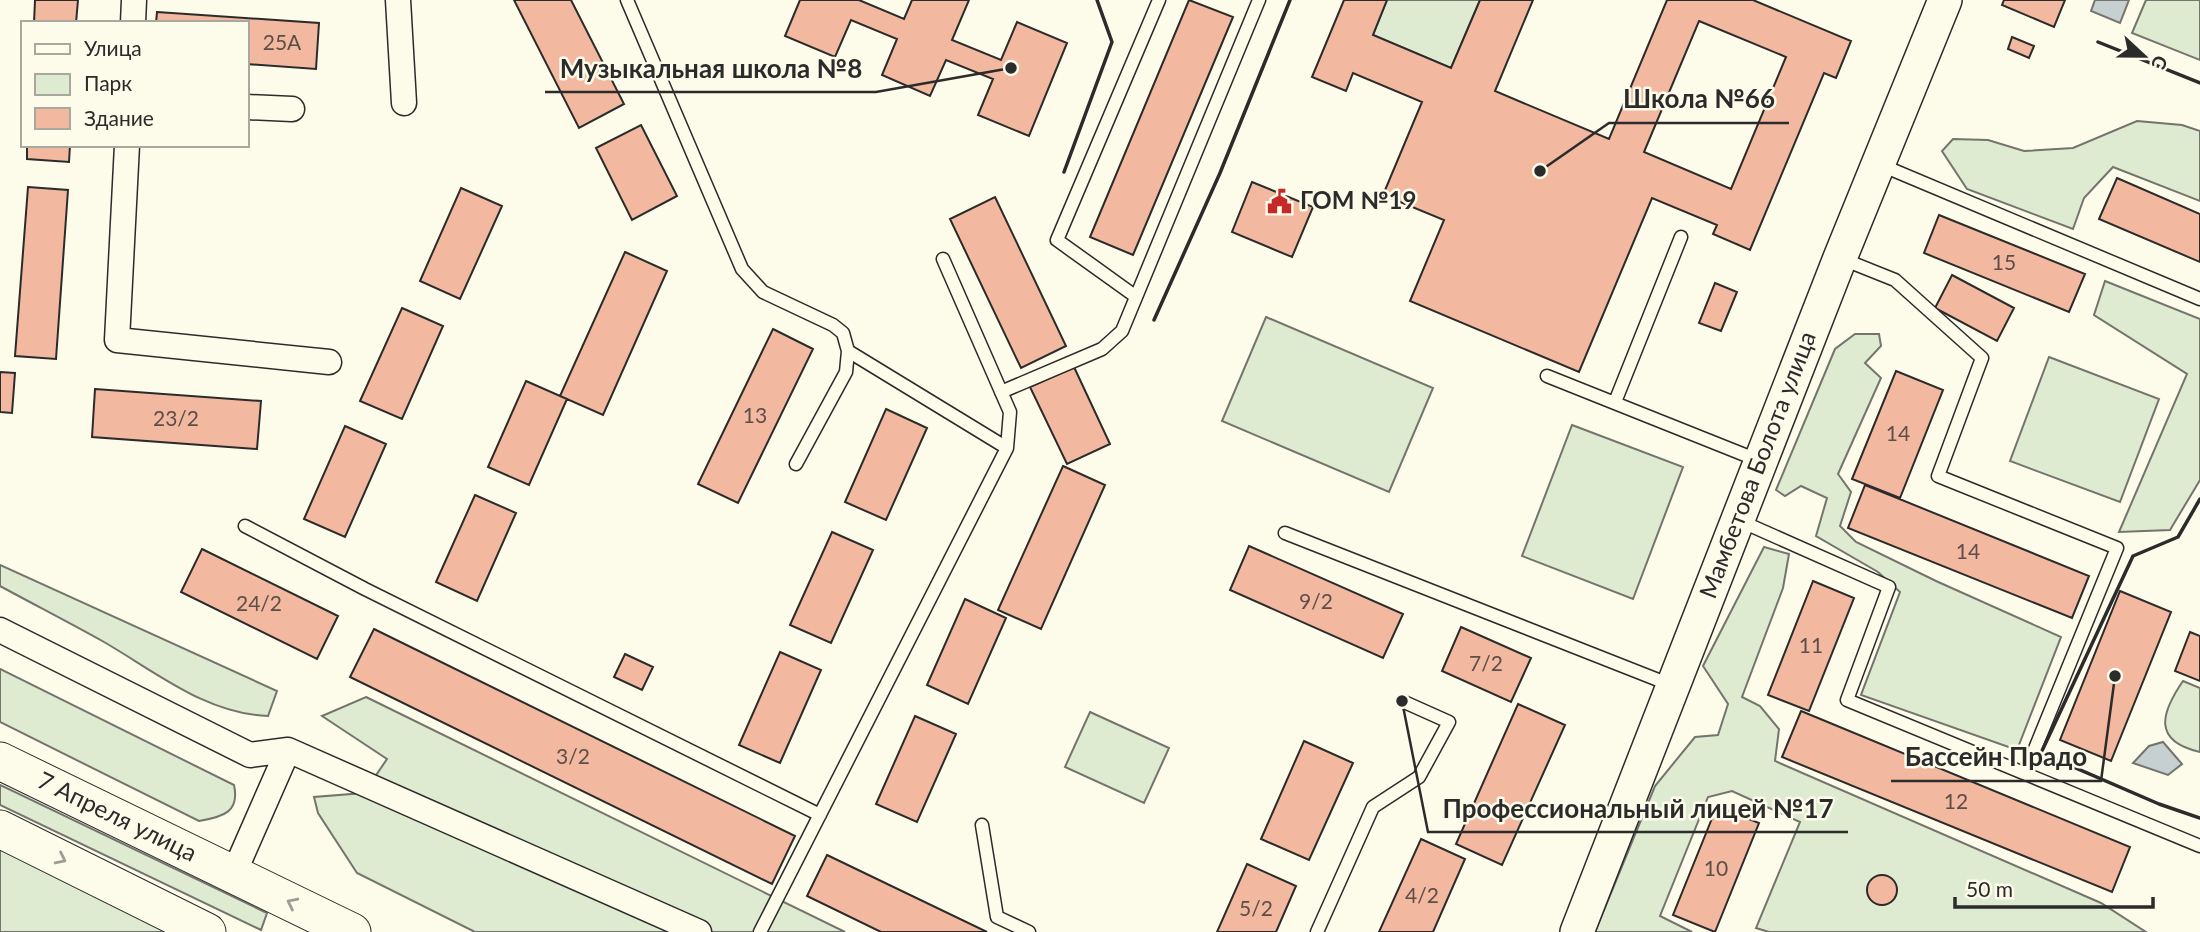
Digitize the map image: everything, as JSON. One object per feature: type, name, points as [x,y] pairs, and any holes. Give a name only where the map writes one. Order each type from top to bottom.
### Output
[{"type":"main road","name":"7 Апреля улица","points":[[0,761],[352,932]]},
{"type":"main road","points":[[0,829],[173,923],[207,932]]},
{"type":"street","points":[[133,21],[134,0]]},
{"type":"street","points":[[398,0],[404,103]]},
{"type":"street","name":"Мамбетова Болота улица","points":[[1577,932],[1839,258],[1945,0]]},
{"type":"street","points":[[248,107],[292,109]]},
{"type":"street","points":[[127,147],[117,340],[329,362]]},
{"type":"street","points":[[0,630],[250,755],[288,750],[699,932]]},
{"type":"street","points":[[234,873],[288,750]]},
{"type":"lane","points":[[627,0],[742,269],[763,292],[832,325],[843,333],[848,351],[846,372],[796,464]]},
{"type":"lane","points":[[1135,296],[1057,240],[1156,2],[1160,0]]},
{"type":"lane","points":[[1001,392],[1102,349],[1122,331],[1259,0]]},
{"type":"lane","points":[[1877,164],[2200,299]]},
{"type":"lane","points":[[1615,402],[1681,237]]},
{"type":"lane","points":[[1839,258],[1895,280],[1982,358],[1938,476],[2117,548],[2025,773]]},
{"type":"lane","points":[[760,932],[1007,448],[1010,412],[943,259]]},
{"type":"lane","points":[[848,351],[1007,448]]},
{"type":"lane","points":[[1547,376],[1760,461]]},
{"type":"lane","points":[[1737,520],[1889,587],[1847,700],[2200,846]]},
{"type":"lane","points":[[245,526],[365,589],[820,815]]},
{"type":"lane","points":[[1285,533],[1671,685]]},
{"type":"lane","points":[[1317,932],[1373,807],[1419,777],[1449,722],[1402,701]]},
{"type":"lane","points":[[982,825],[997,917],[1029,932]]},
{"type":"green space","points":[[1387,0],[1480,0],[1451,68],[1373,35]]},
{"type":"green space","points":[[2146,0],[2200,0],[2200,60],[2132,33]]},
{"type":"green space","points":[[2137,121],[2182,125],[2200,131],[2200,201],[2113,167],[2084,198],[2073,229],[1967,189],[1942,151],[1953,139],[1988,140],[2024,151],[2073,148]]},
{"type":"green space","points":[[2105,281],[2200,319],[2200,480],[2170,530],[2119,532],[2187,374],[2094,315]]},
{"type":"green space","points":[[1266,317],[1433,388],[1389,492],[1222,421]]},
{"type":"green space","points":[[1855,334],[1879,334],[1881,346],[1865,363],[1881,378],[1838,474],[1851,492],[1840,526],[1856,542],[2061,637],[2017,750],[1861,695],[1900,592],[1878,572],[1816,536],[1827,498],[1801,486],[1785,496],[1776,490],[1835,349]]},
{"type":"green space","points":[[2049,357],[2159,399],[2120,502],[2010,461]]},
{"type":"green space","points":[[1572,425],[1683,467],[1633,599],[1522,556]]},
{"type":"green space","points":[[1764,547],[1789,554],[1783,588],[1742,697],[1760,706],[1779,729],[1775,761],[2101,903],[2146,932],[1769,932],[1756,928],[1800,822],[1732,791],[1708,797],[1660,916],[1692,932],[1595,932],[1655,786],[1695,737],[1718,735],[1728,704],[1703,666]]},
{"type":"green space","points":[[0,565],[277,691],[268,716],[224,708],[162,678],[104,642],[0,586]]},
{"type":"green space","points":[[0,669],[234,785],[232,807],[222,815],[199,821],[0,722]]},
{"type":"green space","points":[[2183,681],[2200,688],[2200,752],[2174,741],[2165,724],[2170,704]]},
{"type":"green space","points":[[366,697],[845,932],[475,932],[357,873],[318,813],[314,797],[364,793],[387,759],[322,716]]},
{"type":"green space","points":[[1090,712],[1169,748],[1144,803],[1065,767]]},
{"type":"green space","points":[[0,785],[267,913],[261,930],[0,805]]},
{"type":"green space","points":[[0,848],[162,928],[163,932],[0,932]]},
{"type":"shaded area","points":[[2095,0],[2129,0],[2120,23],[2091,11]]},
{"type":"shaded area","points":[[2163,742],[2182,764],[2168,775],[2133,763],[2149,746]]},
{"type":"building","points":[[35,0],[78,0],[76,21],[34,21]]},
{"type":"building","points":[[514,0],[571,0],[624,104],[579,128]]},
{"type":"building","points":[[800,0],[859,0],[904,19],[912,0],[969,0],[952,40],[1001,60],[1017,22],[1067,43],[1029,136],[978,115],[993,79],[946,60],[930,96],[882,75],[897,39],[851,20],[835,57],[785,36]]},
{"type":"building","points":[[1189,0],[1233,17],[1133,255],[1090,237]]},
{"type":"building","points":[[1344,0],[1387,0],[1373,35],[1451,68],[1480,0],[1533,0],[1495,91],[1609,139],[1667,0],[1753,0],[1851,41],[1836,78],[1824,73],[1750,250],[1713,234],[1717,225],[1652,198],[1579,372],[1410,301],[1444,220],[1383,195],[1422,102],[1353,73],[1346,91],[1312,77]],"holes":[[[1699,21],[1786,57],[1731,189],[1644,152]]]},
{"type":"building","points":[[2004,0],[2065,0],[2054,27],[2002,5]]},
{"type":"building","points":[[157,12],[319,23],[316,69],[248,64],[248,21],[156,21]]},
{"type":"building","points":[[2012,37],[2034,46],[2029,58],[2008,49]]},
{"type":"building","points":[[641,125],[677,196],[632,220],[596,148]]},
{"type":"building","points":[[27,147],[70,147],[69,162],[27,159]]},
{"type":"building","points":[[2117,178],[2200,214],[2200,262],[2099,219]]},
{"type":"building","points":[[1252,182],[1313,207],[1292,257],[1232,232]]},
{"type":"building","points":[[28,187],[68,190],[56,359],[15,356]]},
{"type":"building","points":[[461,188],[502,206],[460,299],[420,281]]},
{"type":"building","points":[[995,197],[1066,346],[1021,368],[950,219]]},
{"type":"building","points":[[1939,215],[2085,274],[2069,312],[1924,253]]},
{"type":"building","points":[[625,252],[667,271],[603,415],[560,396]]},
{"type":"building","points":[[1952,275],[2014,308],[1997,341],[1935,308]]},
{"type":"building","points":[[1715,283],[1737,292],[1721,331],[1699,323]]},
{"type":"building","points":[[402,308],[443,326],[402,419],[360,401]]},
{"type":"building","points":[[773,329],[813,349],[738,503],[698,484]]},
{"type":"building","points":[[1074,367],[1110,444],[1067,464],[1030,387]]},
{"type":"building","points":[[1896,371],[1943,390],[1900,498],[1852,479]]},
{"type":"building","points":[[0,372],[15,373],[12,413],[0,412]]},
{"type":"building","points":[[526,381],[567,399],[529,485],[488,467]]},
{"type":"building","points":[[95,389],[261,401],[257,449],[92,437]]},
{"type":"building","points":[[886,409],[927,428],[886,520],[845,502]]},
{"type":"building","points":[[345,426],[386,444],[345,537],[304,519]]},
{"type":"building","points":[[1063,466],[1105,485],[1041,629],[998,610]]},
{"type":"building","points":[[1865,485],[2089,576],[2072,618],[1848,528]]},
{"type":"building","points":[[475,495],[516,513],[477,601],[436,582]]},
{"type":"building","points":[[832,532],[873,550],[831,643],[790,625]]},
{"type":"building","points":[[1249,546],[1403,614],[1383,658],[1230,590]]},
{"type":"building","points":[[202,549],[338,616],[317,659],[181,592]]},
{"type":"building","points":[[1813,581],[1854,598],[1809,711],[1768,695]]},
{"type":"building","points":[[2120,591],[2171,612],[2111,761],[2060,740]]},
{"type":"building","points":[[965,599],[1006,618],[968,704],[927,685]]},
{"type":"building","points":[[1461,627],[1531,658],[1511,702],[1442,671]]},
{"type":"building","points":[[374,629],[795,836],[772,884],[350,677]]},
{"type":"building","points":[[2190,632],[2200,636],[2200,681],[2175,671]]},
{"type":"building","points":[[780,652],[821,670],[780,763],[739,745]]},
{"type":"building","points":[[625,654],[653,667],[642,690],[614,677]]},
{"type":"building","points":[[1518,704],[1565,725],[1502,865],[1456,844]]},
{"type":"building","points":[[1801,711],[2130,847],[2112,892],[1782,757]]},
{"type":"building","points":[[915,716],[956,734],[917,822],[876,804]]},
{"type":"building","points":[[1304,741],[1353,763],[1309,860],[1261,839]]},
{"type":"building","points":[[1717,806],[1759,823],[1715,932],[1673,915]]},
{"type":"building","points":[[1421,839],[1465,859],[1433,932],[1379,932]]},
{"type":"building","points":[[827,855],[987,932],[881,932],[807,896]]},
{"type":"building","points":[[1247,864],[1296,886],[1276,932],[1217,932]]},
{"type":"building","points":[[1882,875],[1888,876],[1896,884],[1896,896],[1888,904],[1882,905],[1876,904],[1868,896],[1867,890],[1868,884],[1876,876]]},
{"type":"wall","points":[[1064,172],[1112,42],[1097,0]]},
{"type":"wall","points":[[1154,320],[1220,173],[1290,0]]},
{"type":"wall","points":[[2098,42],[2200,83]]},
{"type":"wall","points":[[2200,499],[2178,537],[2133,556],[2041,753],[2159,804],[2200,818]]},
{"type":"place","name":"Музыкальная школа №8","points":[[1011,68]]},
{"type":"place","name":"Школа №66","points":[[1540,171]]},
{"type":"place","name":"ГОМ №19","points":[[1280,201]]},
{"type":"place","name":"Бассейн Прадо","points":[[2115,676]]},
{"type":"place","name":"Профессиональный лицей №17","points":[[1402,701]]}]
